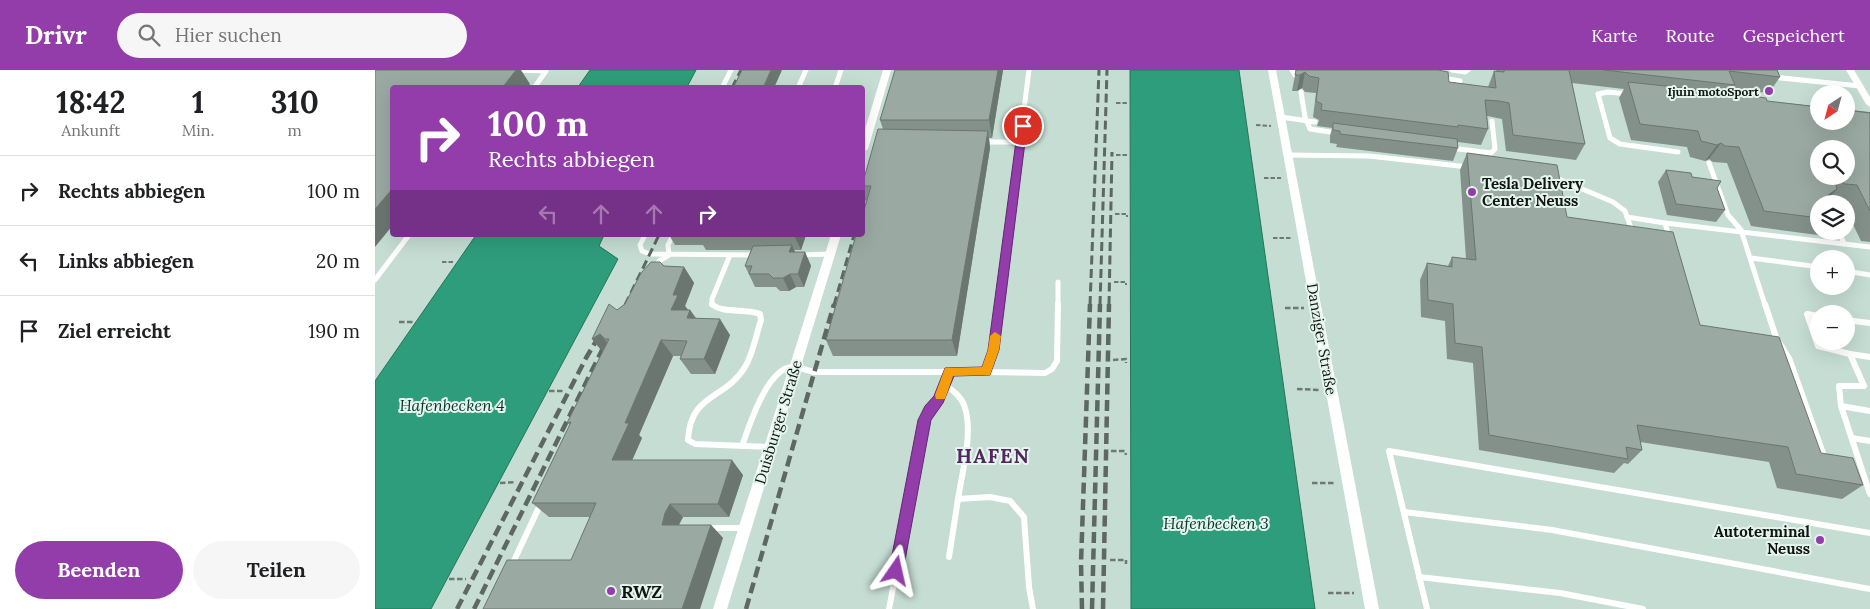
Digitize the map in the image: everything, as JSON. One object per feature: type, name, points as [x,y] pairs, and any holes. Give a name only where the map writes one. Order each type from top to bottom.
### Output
[{"type":"street","points":[[866,145],[887,70]]},
{"type":"street","name":"Danziger Straße","points":[[1272,70],[1277,121],[1288,155],[1372,609]]},
{"type":"street","points":[[1850,70],[1870,104]]},
{"type":"street","name":"Duisburger Straße","points":[[720,609],[835,237]]},
{"type":"lane","points":[[507,70],[546,71],[535,85]]},
{"type":"lane","points":[[724,85],[731,70]]},
{"type":"lane","points":[[800,85],[806,70]]},
{"type":"lane","points":[[836,85],[841,70]]},
{"type":"lane","points":[[986,372],[993,350],[1029,70]]},
{"type":"lane","points":[[1452,70],[1468,70]]},
{"type":"lane","points":[[1434,77],[1461,81]]},
{"type":"lane","points":[[1769,77],[1860,86]]},
{"type":"lane","points":[[1301,92],[1307,121],[1311,129],[1347,134]]},
{"type":"lane","points":[[1637,95],[1608,92],[1598,94],[1610,138],[1620,144],[1678,152]]},
{"type":"lane","points":[[1277,121],[1315,122]]},
{"type":"lane","points":[[1443,147],[1491,153],[1495,149],[1492,121]]},
{"type":"lane","points":[[972,142],[1020,142]]},
{"type":"lane","points":[[1288,155],[1369,156],[1475,168]]},
{"type":"lane","points":[[1709,163],[1728,215],[1741,230],[1777,340],[1789,358],[1827,463]]},
{"type":"lane","points":[[1552,176],[1613,202],[1625,211],[1634,236]]},
{"type":"lane","points":[[1627,217],[1870,247]]},
{"type":"lane","points":[[1665,223],[1670,242]]},
{"type":"lane","points":[[375,280],[407,237]]},
{"type":"lane","points":[[644,237],[640,245],[642,251],[650,254],[766,255]]},
{"type":"lane","points":[[669,255],[668,245],[672,237]]},
{"type":"lane","points":[[1842,240],[1844,244]]},
{"type":"lane","points":[[793,255],[830,254]]},
{"type":"lane","points":[[655,270],[659,261],[669,255]]},
{"type":"lane","points":[[730,255],[712,299],[712,305],[718,309],[753,310],[760,314],[761,320],[745,368],[735,378],[705,400],[696,411],[687,430],[689,440],[695,444],[770,447]]},
{"type":"lane","points":[[1751,258],[1810,266]]},
{"type":"lane","points":[[1855,272],[1870,274]]},
{"type":"lane","points":[[742,446],[750,424],[771,382],[777,373],[786,368],[795,367],[814,372],[949,371],[1045,373],[1052,369],[1057,361],[1058,282]]},
{"type":"lane","points":[[1855,322],[1870,324]]},
{"type":"lane","points":[[1768,338],[1777,340]]},
{"type":"lane","points":[[1834,350],[1870,356]]},
{"type":"lane","points":[[1850,354],[1867,387],[1839,386],[1841,406],[1870,494]]},
{"type":"lane","points":[[889,609],[925,420],[945,385],[949,371]]},
{"type":"lane","points":[[945,385],[959,396],[964,405],[967,422],[949,557]]},
{"type":"lane","points":[[1841,406],[1870,411]]},
{"type":"lane","points":[[1852,438],[1870,441]]},
{"type":"lane","points":[[1427,609],[1389,451],[1870,533]]},
{"type":"lane","points":[[507,574],[545,495]]},
{"type":"lane","points":[[958,499],[990,497],[1010,501],[1024,517],[1029,587],[1033,609]]},
{"type":"lane","points":[[1404,512],[1552,530],[1870,589]]},
{"type":"lane","points":[[701,528],[745,528]]},
{"type":"lane","points":[[1419,577],[1560,593],[1643,609]]},
{"type":"path","points":[[1116,103],[1126,103],[1126,105]]},
{"type":"path","points":[[1256,125],[1277,121]]},
{"type":"path","points":[[1116,155],[1127,155],[1127,157]]},
{"type":"path","points":[[1264,178],[1282,178]]},
{"type":"path","points":[[1115,214],[1127,214],[1127,217]]},
{"type":"path","points":[[1273,238],[1292,238]]},
{"type":"path","points":[[442,262],[455,262]]},
{"type":"path","points":[[1114,282],[1126,282],[1126,285]]},
{"type":"path","points":[[1285,308],[1306,308]]},
{"type":"path","points":[[399,322],[413,322]]},
{"type":"path","points":[[1113,360],[1126,360],[1126,363]]},
{"type":"path","points":[[1297,389],[1319,390]]},
{"type":"path","points":[[549,391],[563,391]]},
{"type":"path","points":[[1111,451],[1125,451],[1126,455]]},
{"type":"path","points":[[500,483],[516,482]]},
{"type":"path","points":[[1311,483],[1335,483]]},
{"type":"path","points":[[1110,560],[1126,560],[1126,564]]},
{"type":"path","points":[[449,579],[465,579]]},
{"type":"path","points":[[1328,592],[1355,593]]},
{"type":"shaded area","points":[[375,70],[590,70],[579,85],[390,85],[390,237],[475,237],[375,381]]},
{"type":"shaded area","points":[[696,70],[1130,70],[1131,609],[431,609],[618,259],[598,246],[603,237],[865,237],[865,85],[688,85]]},
{"type":"shaded area","points":[[1239,70],[1870,70],[1870,609],[1315,609]]},
{"type":"water","points":[[590,70],[696,70],[688,85],[579,85]]},
{"type":"water","name":"Hafenbecken 3","points":[[1130,70],[1239,70],[1315,609],[1131,609]]},
{"type":"water","name":"Hafenbecken 4","points":[[475,237],[603,237],[599,246],[618,259],[431,609],[375,609],[375,381]]},
{"type":"building","points":[[375,70],[516,70],[504,85],[390,85],[390,192],[375,209]]},
{"type":"building","points":[[742,70],[771,70],[764,85],[734,85]]},
{"type":"building","points":[[895,70],[998,70],[989,120],[880,120]]},
{"type":"building","points":[[1296,70],[1438,70],[1448,72],[1449,82],[1496,88],[1494,71],[1569,70],[1585,144],[1513,135],[1509,103],[1499,101],[1485,100],[1488,129],[1321,110],[1322,104],[1316,101],[1319,78],[1309,76],[1305,72],[1295,75]]},
{"type":"building","points":[[1604,70],[1777,70],[1780,77],[1729,71],[1735,85]]},
{"type":"building","points":[[1628,82],[1739,94],[1766,98],[1767,101],[1810,106],[1810,130],[1855,130],[1855,111],[1870,113],[1870,211],[1857,185],[1855,185],[1855,140],[1810,140],[1810,185],[1836,185],[1837,189],[1828,195],[1810,195],[1810,217],[1764,211],[1739,147],[1701,141],[1698,131],[1640,124]]},
{"type":"building","points":[[1333,123],[1457,139],[1458,148],[1340,134],[1340,131],[1333,130]]},
{"type":"building","points":[[878,129],[988,131],[952,340],[826,340],[855,237],[865,237],[865,207],[871,186],[865,186],[865,175]]},
{"type":"building","points":[[1467,153],[1557,165],[1567,217],[1673,232],[1700,325],[1779,337],[1821,453],[1853,458],[1863,485],[1796,474],[1788,447],[1637,425],[1642,450],[1626,447],[1628,459],[1489,435],[1482,347],[1455,343],[1453,304],[1428,300],[1427,263],[1452,267],[1452,257],[1476,260]]},
{"type":"building","points":[[1666,170],[1691,173],[1692,177],[1721,181],[1717,188],[1725,210],[1676,204]]},
{"type":"building","points":[[792,245],[789,252],[805,252],[798,274],[790,274],[783,278],[773,278],[769,274],[749,274],[752,266],[745,266],[753,246]]},
{"type":"building","points":[[651,262],[660,262],[664,266],[684,267],[673,295],[678,295],[671,310],[690,310],[687,318],[720,319],[704,359],[680,359],[687,341],[661,340],[625,423],[629,423],[612,460],[732,460],[718,504],[670,504],[665,513],[662,525],[711,525],[682,609],[483,609],[507,560],[571,560],[596,503],[532,503],[571,422],[567,423],[609,339],[605,339],[600,334],[592,339],[609,304],[617,310],[625,304],[641,273]]},
{"type":"railway","points":[[734,85],[741,70]]},
{"type":"railway","points":[[1090,305],[1099,70]]},
{"type":"railway","points":[[1100,305],[1107,70]]},
{"type":"railway","points":[[1109,305],[1112,152]]},
{"type":"railway","points":[[865,197],[869,182]]},
{"type":"railway","points":[[625,305],[658,237]]},
{"type":"railway","points":[[834,305],[853,237]]},
{"type":"railway","points":[[618,318],[625,304]]},
{"type":"railway","points":[[746,609],[834,304]]},
{"type":"railway","points":[[1082,609],[1081,563],[1090,304]]},
{"type":"railway","points":[[1092,609],[1100,304]]},
{"type":"railway","points":[[1103,609],[1109,304]]},
{"type":"railway","points":[[457,609],[586,358],[602,331]]},
{"type":"railway","points":[[474,609],[608,338]]},
{"type":"slow traffic","points":[[941,395],[949,371],[986,372],[995,336]]},
{"type":"place","name":"Ijuin motoSport","points":[[1769,91]]},
{"type":"place","name":"Tesla Delivery Center Neuss","points":[[1472,192]]},
{"type":"place","name":"Autoterminal Neuss","points":[[1820,540]]},
{"type":"place","name":"RWZ","points":[[611,591]]},
{"type":"district","name":"HAFEN","points":[[993,455]]},
{"type":"route","points":[[896,571],[925,420],[929,410],[938,399],[949,371],[986,372],[993,350],[1023,126]]}]
